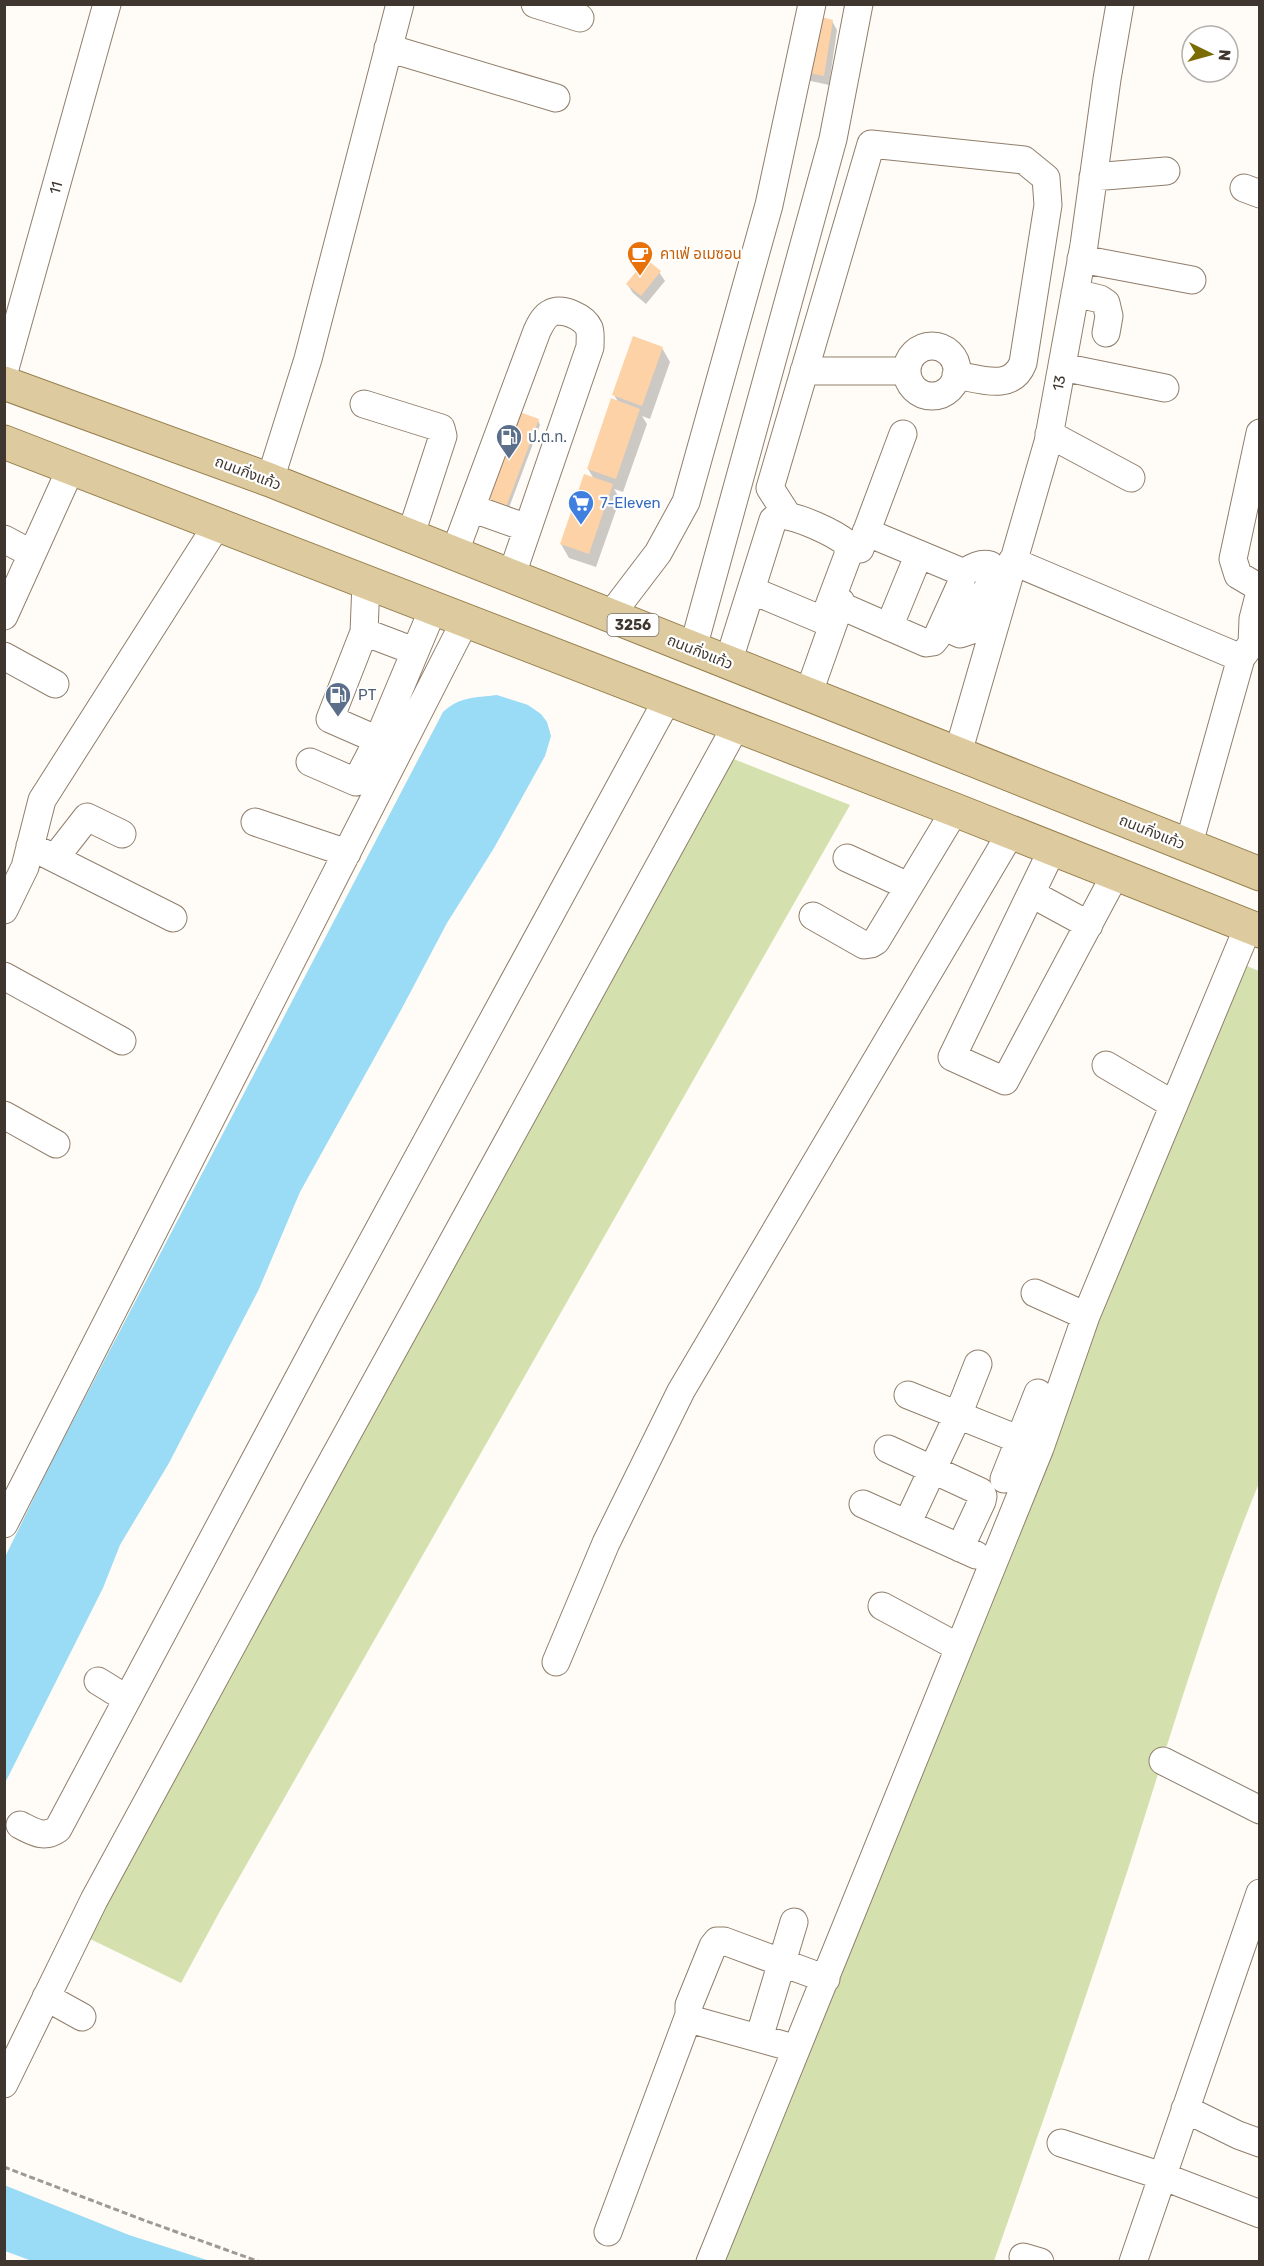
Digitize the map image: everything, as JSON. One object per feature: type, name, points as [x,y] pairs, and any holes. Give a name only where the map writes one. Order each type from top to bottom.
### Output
[{"type":"main road","name":"ถนนกิ่งแก้ว","points":[[4,383],[270,480],[1260,874]]},
{"type":"main road","points":[[4,442],[955,810],[1010,834],[1254,929]]},
{"type":"street","name":"11","points":[[4,372],[107,4]]},
{"type":"street","points":[[270,480],[308,359],[400,4]]},
{"type":"street","points":[[535,4],[580,18]]},
{"type":"street","points":[[610,616],[658,553],[686,502],[769,205],[812,4]]},
{"type":"street","points":[[693,648],[833,139],[859,4]]},
{"type":"street","name":"13","points":[[958,753],[1049,434],[1076,293],[1120,4]]},
{"type":"street","points":[[388,48],[556,98]]},
{"type":"street","points":[[788,516],[770,488],[871,144],[1024,160],[1046,178],[1048,205],[1023,363],[1019,373],[1004,382],[956,375]]},
{"type":"street","points":[[1093,177],[1167,171]]},
{"type":"street","points":[[1081,259],[1192,280]]},
{"type":"street","points":[[1076,293],[1100,299],[1106,303],[1109,316],[1106,333]]},
{"type":"street","points":[[454,554],[537,331],[549,314],[562,311],[580,318],[590,330],[590,347],[511,577]]},
{"type":"street","points":[[933,346],[940,347],[952,357],[956,364],[956,375],[944,393],[927,395],[913,387],[907,371],[908,363],[917,350],[933,346]]},
{"type":"street","points":[[1062,368],[1165,388]]},
{"type":"street","points":[[804,371],[907,371]]},
{"type":"street","points":[[364,404],[441,428],[443,436],[410,537]]},
{"type":"street","points":[[1188,847],[1251,645],[1260,590],[1238,575],[1233,559],[1260,433]]},
{"type":"street","points":[[832,616],[903,434]]},
{"type":"street","points":[[1049,434],[1131,478]]},
{"type":"street","points":[[4,616],[71,468]]},
{"type":"street","points":[[471,508],[527,528]]},
{"type":"street","points":[[728,663],[773,520],[778,515],[788,516],[839,537],[848,544],[848,555],[832,616],[808,694]]},
{"type":"street","points":[[4,910],[25,867],[42,800],[218,525]]},
{"type":"street","points":[[751,590],[832,616],[889,627],[926,643],[933,642],[942,626],[960,634],[969,632],[993,576],[990,565],[985,564],[961,574],[957,570],[866,532]]},
{"type":"street","points":[[4,538],[32,554]]},
{"type":"street","points":[[889,627],[919,554]]},
{"type":"street","points":[[1012,561],[1251,645]]},
{"type":"street","points":[[366,583],[364,632],[330,719],[378,740]]},
{"type":"street","points":[[310,762],[356,782],[378,740],[433,609]]},
{"type":"street","points":[[6,1519],[465,621]]},
{"type":"street","points":[[364,632],[414,651]]},
{"type":"street","points":[[4,656],[55,684]]},
{"type":"street","points":[[20,1825],[41,1835],[50,1834],[58,1829],[329,1321],[667,700]]},
{"type":"street","points":[[4,2084],[94,1900],[736,726]]},
{"type":"street","points":[[813,916],[864,945],[876,941],[955,810]]},
{"type":"street","points":[[55,858],[87,817],[122,834]]},
{"type":"street","points":[[255,822],[347,853]]},
{"type":"street","points":[[556,1662],[611,1534],[681,1392],[1010,834]]},
{"type":"street","points":[[30,846],[173,918]]},
{"type":"street","points":[[1052,850],[952,1057],[1005,1081],[1115,875]]},
{"type":"street","points":[[847,858],[908,886]]},
{"type":"street","points":[[1032,894],[1089,925]]},
{"type":"street","points":[[710,2262],[993,1563],[1030,1444],[1174,1105],[1254,929]]},
{"type":"street","points":[[4,976],[122,1041]]},
{"type":"street","points":[[1106,1065],[1174,1105]]},
{"type":"street","points":[[4,1114],[56,1144]]},
{"type":"street","points":[[1035,1293],[1086,1316]]},
{"type":"street","points":[[907,1524],[934,1470],[978,1364]]},
{"type":"street","points":[[1004,1479],[1030,1444],[1038,1393]]},
{"type":"street","points":[[908,1395],[1030,1444]]},
{"type":"street","points":[[888,1449],[981,1492],[983,1496],[960,1548]]},
{"type":"street","points":[[863,1504],[993,1563]]},
{"type":"street","points":[[882,1606],[958,1647]]},
{"type":"street","points":[[98,1681],[127,1699]]},
{"type":"street","points":[[1163,1761],[1260,1810]]},
{"type":"street","points":[[1133,2262],[1260,1893]]},
{"type":"street","points":[[689,2015],[693,2020],[771,2042],[783,1962],[794,1922]]},
{"type":"street","points":[[608,2232],[689,2015],[688,2005],[717,1941],[724,1941],[826,1979]]},
{"type":"street","points":[[46,1997],[82,2017]]},
{"type":"street","points":[[1185,2109],[1260,2143]]},
{"type":"street","points":[[1061,2143],[1162,2176],[1260,2214]]},
{"type":"path","points":[[4,2167],[260,2262]]},
{"type":"green space","points":[[726,756],[850,805],[181,1983],[84,1936]]},
{"type":"green space","points":[[1242,964],[1259,971],[1259,1483],[1206,1625],[1096,1965],[994,2261],[717,2262]]},
{"type":"water","points":[[497,695],[528,705],[541,714],[547,722],[551,736],[545,756],[494,848],[447,923],[300,1192],[259,1289],[169,1463],[120,1545],[103,1588],[5,1783],[5,1557],[52,1461],[443,712],[462,700]]},
{"type":"water","points":[[4,2185],[129,2235],[210,2261],[32,2261],[5,2251]]},
{"type":"building","points":[[814,15],[833,20],[824,76],[799,71]]},
{"type":"building","points":[[646,259],[661,271],[641,296],[626,284]]},
{"type":"building","points":[[633,336],[663,347],[642,406],[612,395]]},
{"type":"building","points":[[611,398],[640,409],[616,479],[587,469]]},
{"type":"building","points":[[514,410],[539,419],[505,510],[480,500]]},
{"type":"building","points":[[584,474],[613,484],[589,554],[560,544]]},
{"type":"place","name":"คาเฟ่ อเมซอน","points":[[640,277]]},
{"type":"place","name":"ป.ต.ท.","points":[[509,460]]},
{"type":"place","name":"7-Eleven","points":[[581,526]]},
{"type":"place","name":"PT","points":[[338,718]]}]
